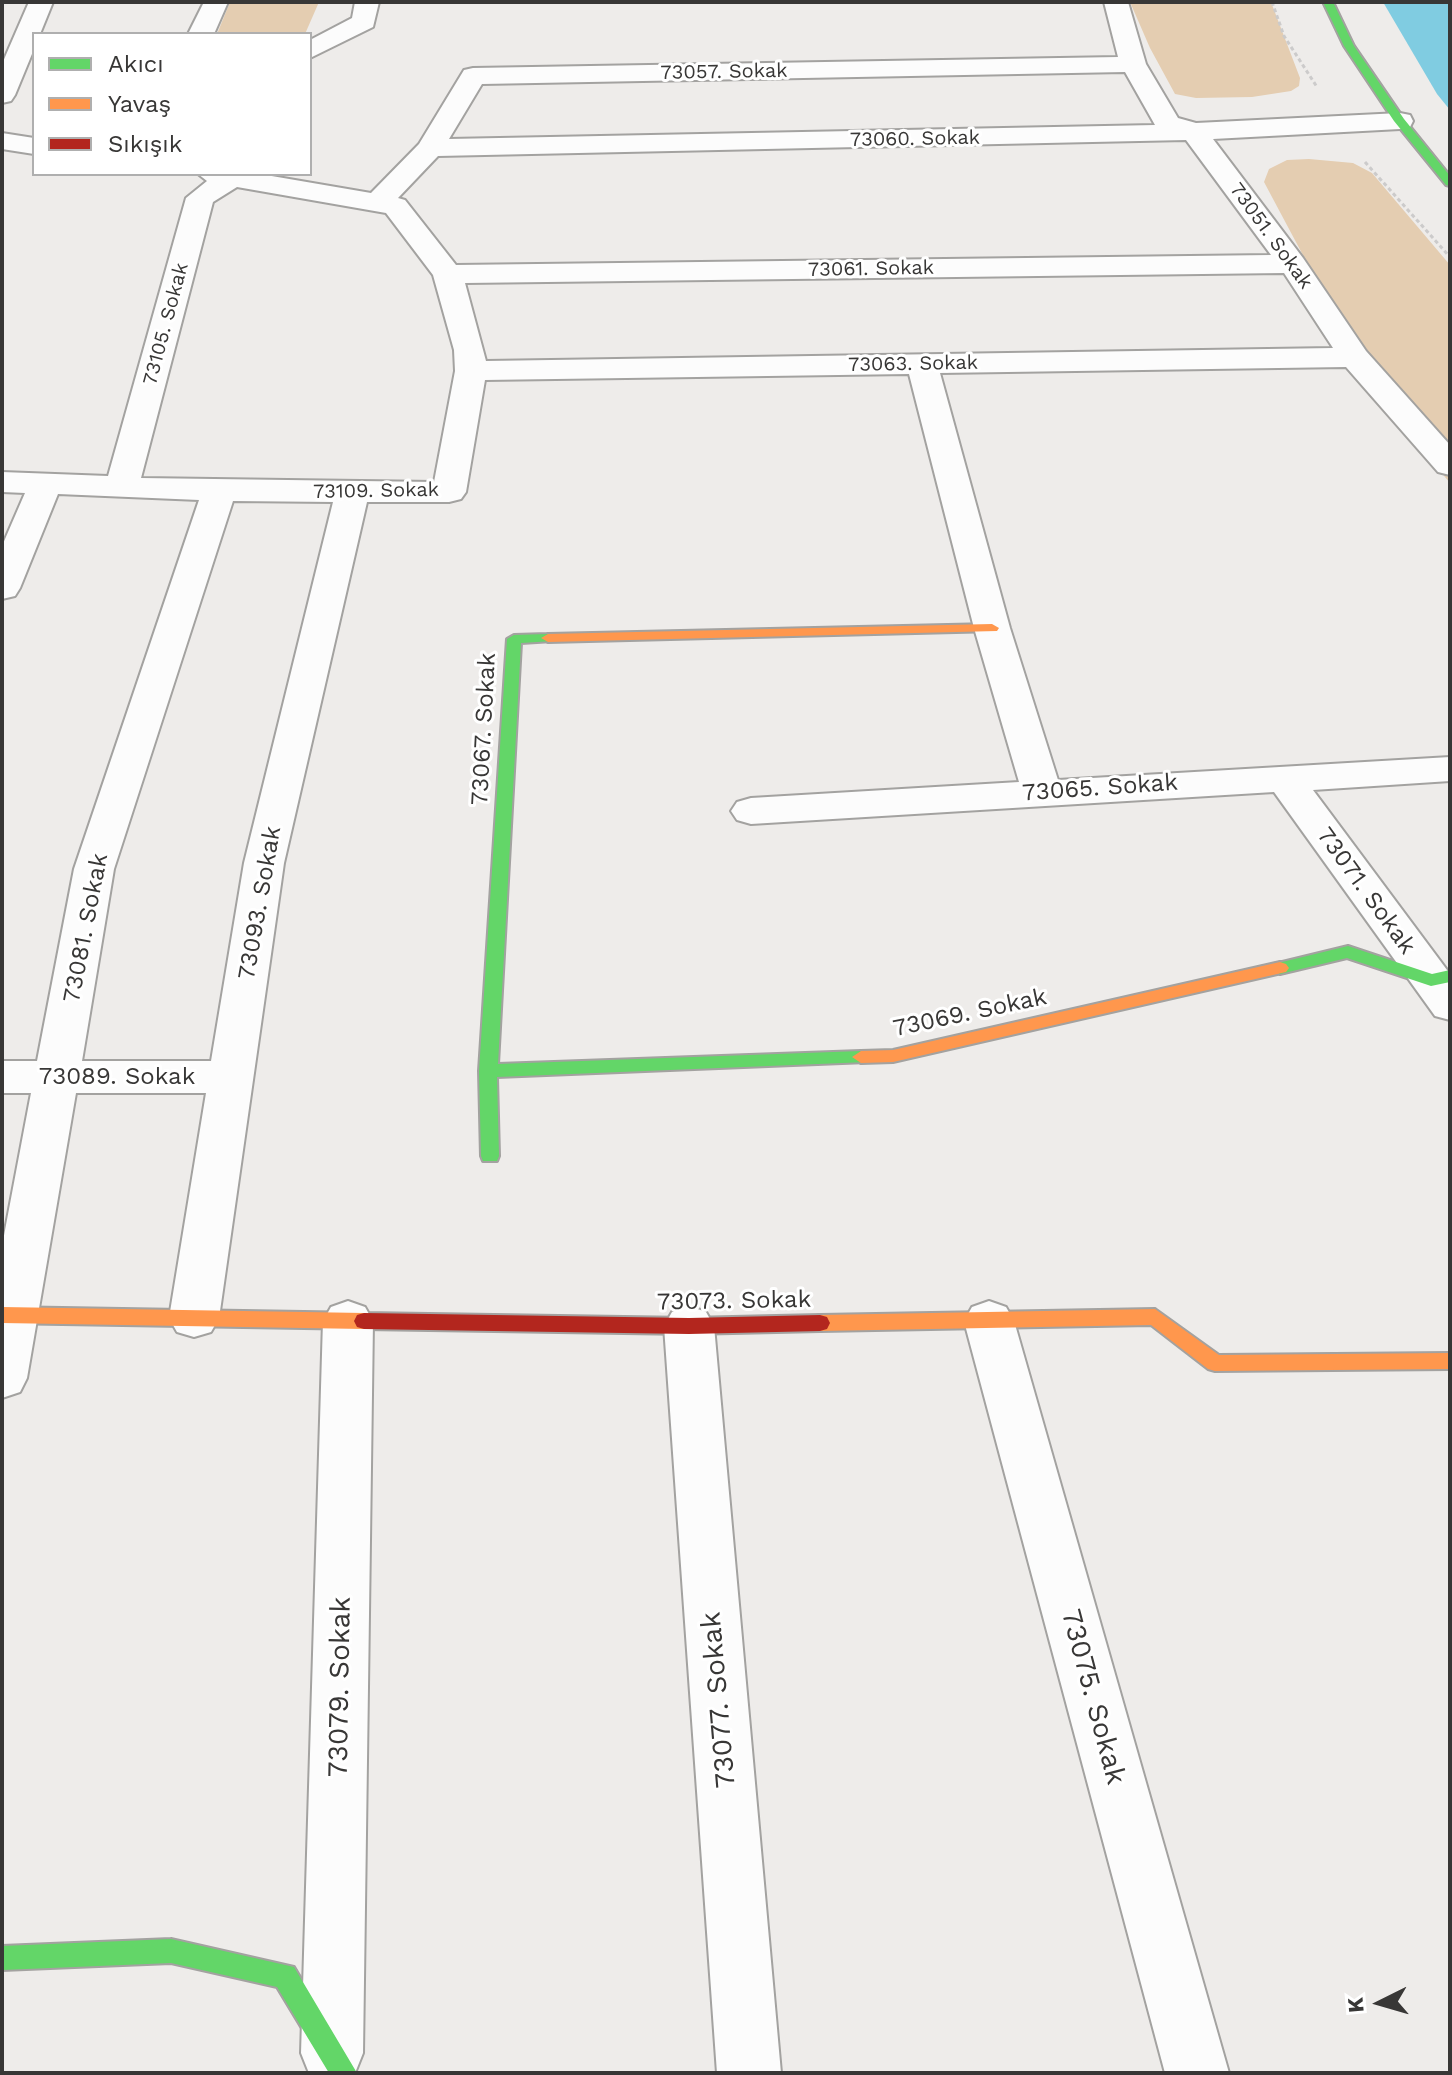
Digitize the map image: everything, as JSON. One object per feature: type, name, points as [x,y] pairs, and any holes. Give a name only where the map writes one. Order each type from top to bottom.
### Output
[{"type":"street","points":[[2,95],[41,2]]},
{"type":"street","points":[[202,32],[216,2]]},
{"type":"street","points":[[312,49],[364,22],[367,2]]},
{"type":"street","name":"73051. Sokak","points":[[1116,2],[1133,64],[1168,124],[1193,131],[1293,264],[1355,357],[1450,465]]},
{"type":"street","points":[[1328,2],[1349,46],[1400,121],[1450,183]]},
{"type":"street","name":"73057. Sokak","points":[[379,202],[430,148],[473,76],[1133,64]]},
{"type":"street","name":"73060. Sokak","points":[[430,148],[1193,131],[1400,121]]},
{"type":"street","name":"73105. Sokak","points":[[122,486],[200,198],[226,176]]},
{"type":"street","name":"73109. Sokak","points":[[2,482],[219,491],[449,492],[471,371],[470,350],[448,274],[395,206],[233,176]]},
{"type":"street","name":"73061. Sokak","points":[[448,274],[1293,264]]},
{"type":"street","name":"73063. Sokak","points":[[471,371],[1355,357]]},
{"type":"street","points":[[922,364],[992,628],[1042,792]]},
{"type":"street","points":[[2,588],[46,483]]},
{"type":"street","name":"73081. Sokak","points":[[2,1378],[8,1315],[57,1077],[94,869],[219,491]]},
{"type":"street","name":"73093. Sokak","points":[[194,1318],[264,863],[352,492]]},
{"type":"street","name":"73067. Sokak","points":[[490,1156],[488,1071],[514,639],[992,628]]},
{"type":"street","name":"73065. Sokak","points":[[751,811],[1450,769]]},
{"type":"street","name":"73071. Sokak","points":[[1283,777],[1444,987]]},
{"type":"street","name":"73069. Sokak","points":[[488,1071],[893,1056],[1348,952],[1444,987]]},
{"type":"street","name":"73089. Sokak","points":[[2,1077],[231,1077]]},
{"type":"street","name":"73073. Sokak","points":[[8,1315],[689,1326],[1155,1317],[1215,1363],[1450,1361]]},
{"type":"street","name":"73079. Sokak","points":[[338,2063],[348,1321]]},
{"type":"street","name":"73075. Sokak","points":[[989,1321],[1197,2073]]},
{"type":"street","name":"73077. Sokak","points":[[689,1326],[749,2073]]},
{"type":"street","points":[[2,1958],[171,1951],[285,1976],[338,2063]]},
{"type":"shaded area","points":[[230,2],[319,2],[306,32],[218,32]]},
{"type":"shaded area","points":[[1130,2],[1271,2],[1300,78],[1299,86],[1291,91],[1252,97],[1196,98],[1175,94]]},
{"type":"shaded area","points":[[1287,160],[1353,163],[1372,173],[1450,265],[1450,483],[1379,398],[1264,182],[1269,169]]},
{"type":"water","points":[[1383,2],[1450,2],[1450,110],[1437,94]]},
{"type":"traffic: fast","points":[[1328,2],[1349,46],[1400,121],[1450,183]]},
{"type":"traffic: fast","points":[[490,1156],[488,1071],[514,639],[548,638]]},
{"type":"traffic: fast","points":[[1280,968],[1348,952],[1431,980],[1450,976]]},
{"type":"traffic: fast","points":[[488,1071],[861,1057]]},
{"type":"traffic: fast","points":[[2,1958],[171,1951],[285,1976],[344,2073]]},
{"type":"traffic: slow","points":[[548,638],[992,628]]},
{"type":"traffic: slow","points":[[861,1057],[893,1056],[1280,968]]},
{"type":"traffic: slow","points":[[2,1315],[364,1321]]},
{"type":"traffic: slow","points":[[820,1323],[1155,1317],[1215,1363],[1450,1361]]},
{"type":"traffic: jam","points":[[364,1321],[689,1326],[820,1323]]}]
